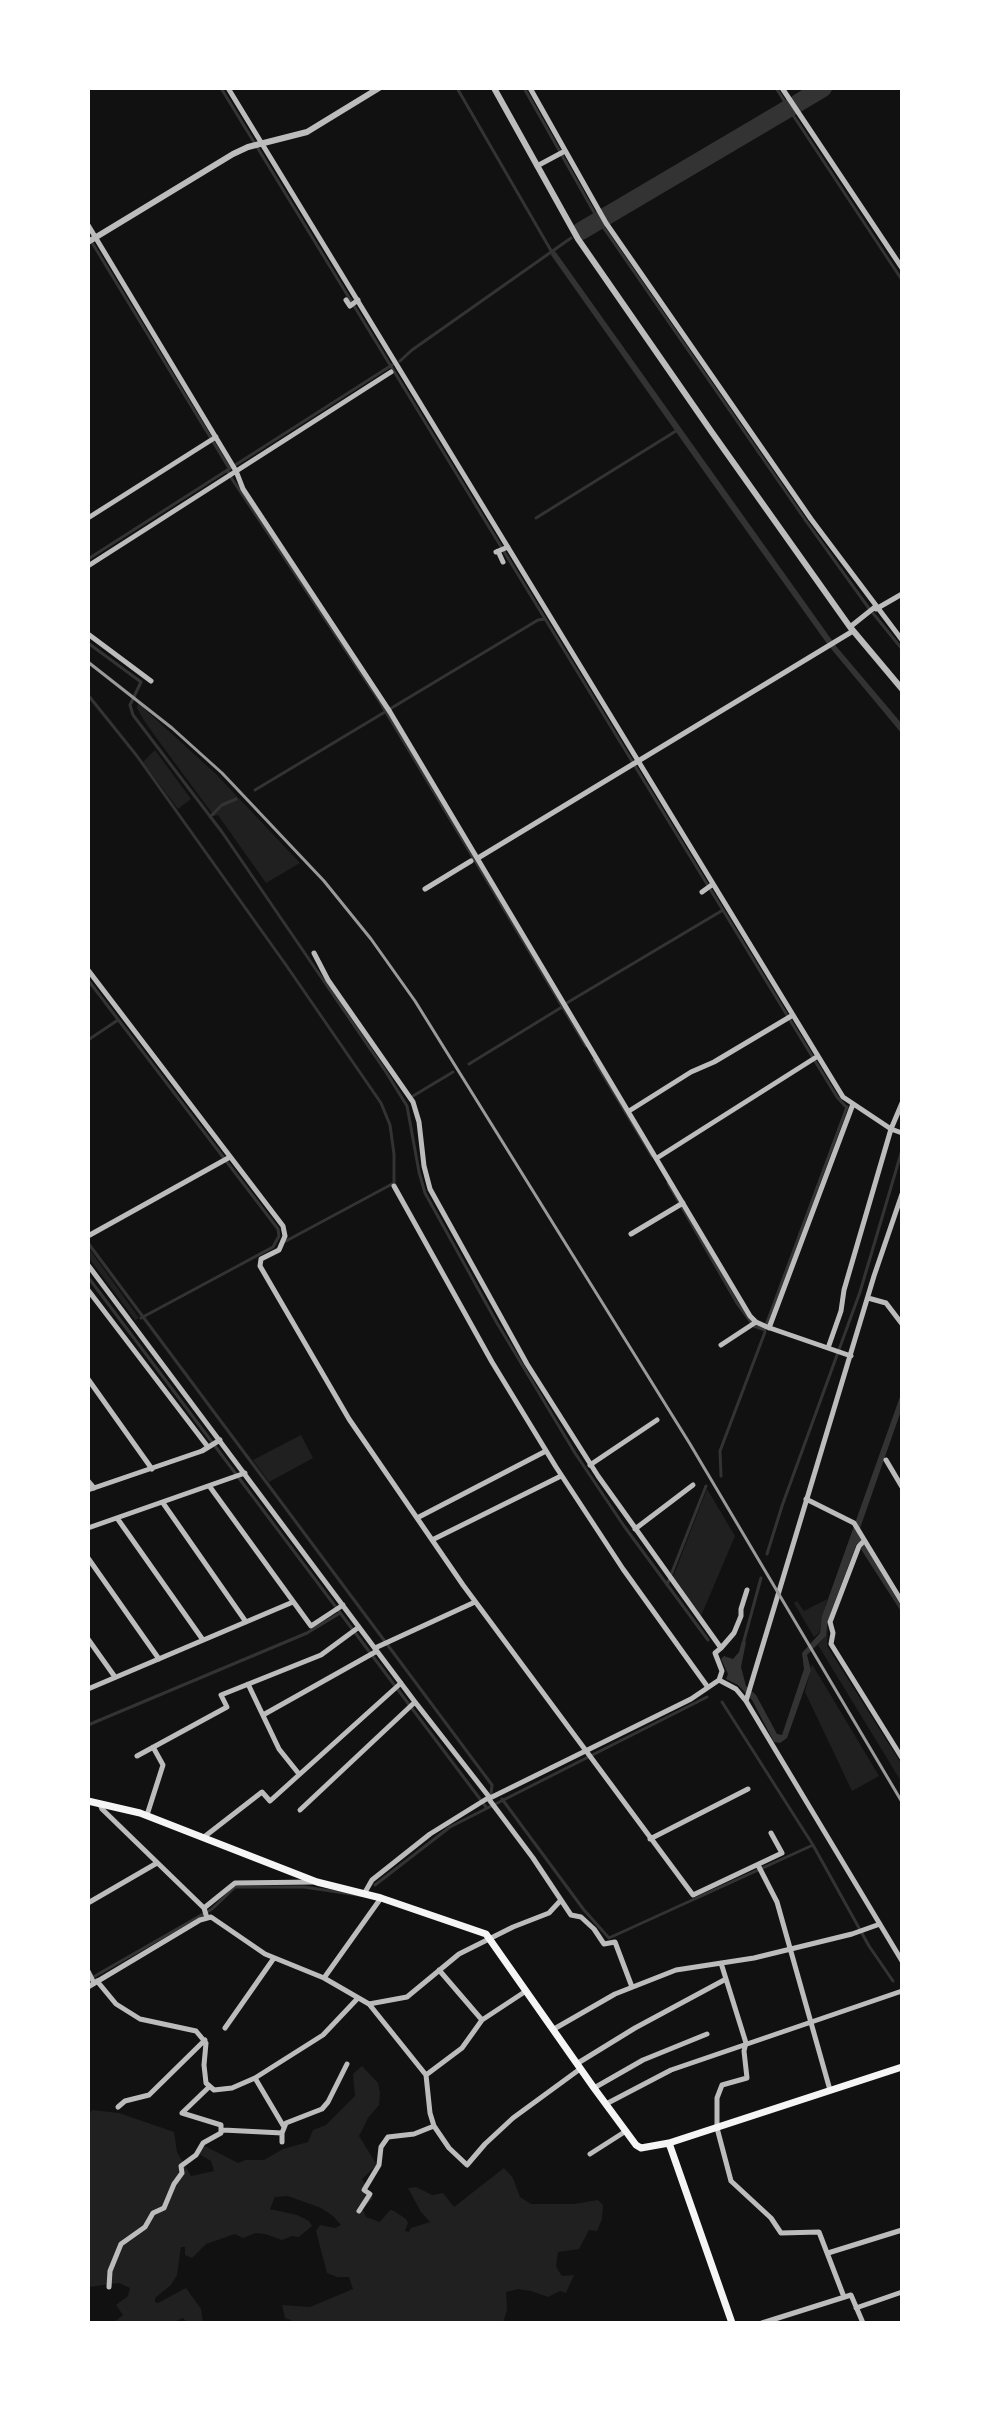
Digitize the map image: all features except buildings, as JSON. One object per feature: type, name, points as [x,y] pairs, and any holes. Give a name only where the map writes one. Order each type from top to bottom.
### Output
[{"type":"main road","points":[[88,1801],[147,1815],[317,1882],[381,1898],[471,1928],[491,1940],[594,2088],[641,2148],[669,2143],[902,2067]]},
{"type":"main road","points":[[669,2143],[732,2323]]},
{"type":"street","points":[[228,88],[352,303],[494,531],[502,550],[713,884],[815,1058],[851,1102],[902,1133]]},
{"type":"street","points":[[91,240],[233,154],[258,144],[307,132],[379,88]]},
{"type":"street","points":[[494,88],[578,239],[852,629],[902,689]]},
{"type":"street","points":[[530,88],[603,218],[873,609],[902,640]]},
{"type":"street","points":[[782,88],[902,268]]},
{"type":"street","points":[[537,166],[565,151]]},
{"type":"street","points":[[88,225],[91,240],[234,467],[243,489],[389,710],[657,1158],[681,1204],[760,1325],[851,1356]]},
{"type":"street","points":[[88,566],[234,467],[389,372],[383,364]]},
{"type":"street","points":[[88,518],[215,438]]},
{"type":"street","points":[[502,550],[503,562]]},
{"type":"street","points":[[478,858],[835,643],[873,609],[902,594]]},
{"type":"street","points":[[88,634],[151,681]]},
{"type":"street","points":[[425,889],[471,861]]},
{"type":"street","points":[[704,891],[713,884]]},
{"type":"street","points":[[314,953],[328,980],[413,1102],[430,1189],[504,1324],[590,1465],[721,1648]]},
{"type":"street","points":[[88,970],[226,1159],[283,1226],[285,1236],[279,1250],[261,1259],[260,1266],[349,1419],[475,1602],[693,1895],[759,1868],[782,1853],[771,1833]]},
{"type":"street","points":[[629,1111],[691,1072],[714,1062],[790,1017]]},
{"type":"street","points":[[657,1158],[815,1058]]},
{"type":"street","points":[[721,1345],[760,1325],[851,1102]]},
{"type":"street","points":[[828,1348],[891,1129],[902,1103]]},
{"type":"street","points":[[88,1236],[226,1159]]},
{"type":"street","points":[[394,1186],[484,1349],[561,1476],[707,1686]]},
{"type":"street","points":[[746,1698],[902,1194]]},
{"type":"street","points":[[631,1234],[681,1204]]},
{"type":"street","points":[[88,1265],[91,1274],[218,1441],[240,1475],[571,1915],[581,1917],[604,1944],[615,1942],[632,1987]]},
{"type":"street","points":[[88,1290],[209,1447]]},
{"type":"street","points":[[868,1298],[886,1303],[902,1324]]},
{"type":"street","points":[[88,1379],[152,1469]]},
{"type":"street","points":[[590,1465],[657,1420]]},
{"type":"street","points":[[88,1481],[91,1489],[152,1469],[218,1441]]},
{"type":"street","points":[[417,1518],[546,1451]]},
{"type":"street","points":[[886,1460],[902,1487]]},
{"type":"street","points":[[88,1528],[240,1475]]},
{"type":"street","points":[[432,1540],[561,1476]]},
{"type":"street","points":[[635,1529],[693,1485]]},
{"type":"street","points":[[210,1487],[311,1626],[340,1608]]},
{"type":"street","points":[[806,1499],[854,1525],[860,1532],[862,1543],[902,1602]]},
{"type":"street","points":[[163,1503],[246,1622]]},
{"type":"street","points":[[117,1518],[203,1640]]},
{"type":"street","points":[[862,1543],[830,1622],[833,1633],[831,1644],[902,1758]]},
{"type":"street","points":[[88,1558],[159,1659]]},
{"type":"street","points":[[722,1683],[722,1671],[715,1653],[734,1633],[747,1590]]},
{"type":"street","points":[[88,1689],[293,1602]]},
{"type":"street","points":[[263,1715],[386,1643],[475,1602]]},
{"type":"street","points":[[137,1756],[227,1707],[221,1695],[321,1655],[356,1629]]},
{"type":"street","points":[[88,1639],[115,1677]]},
{"type":"street","points":[[364,1894],[372,1880],[430,1834],[493,1797],[589,1755],[691,1699],[707,1686],[722,1683],[746,1698],[902,1961]]},
{"type":"street","points":[[248,1684],[279,1749],[299,1774]]},
{"type":"street","points":[[204,1837],[262,1792],[270,1801],[398,1686]]},
{"type":"street","points":[[300,1810],[412,1705]]},
{"type":"street","points":[[147,1815],[163,1765],[153,1747]]},
{"type":"street","points":[[650,1839],[748,1789]]},
{"type":"street","points":[[100,1803],[102,1809],[205,1913],[274,1958],[324,1978],[369,2004],[426,2075],[434,2126],[449,2148],[467,2165],[513,2118],[580,2066],[635,2028],[726,1979]]},
{"type":"street","points":[[88,1903],[157,1863]]},
{"type":"street","points":[[759,1868],[777,1902],[830,2090]]},
{"type":"street","points":[[317,1882],[235,1883],[205,1913],[92,1979],[116,2004],[140,2019],[196,2031],[205,2040],[204,2065],[209,2087],[214,2090],[232,2088],[255,2078],[323,2035],[358,1998]]},
{"type":"street","points":[[324,1978],[381,1898]]},
{"type":"street","points":[[369,2004],[407,1997],[459,1954],[549,1913],[562,1900]]},
{"type":"street","points":[[554,2029],[615,1994],[676,1970],[789,1949],[862,1932],[880,1924]]},
{"type":"street","points":[[225,2028],[274,1958]]},
{"type":"street","points":[[721,1963],[746,2043],[747,2078],[722,2085],[717,2098],[717,2128],[731,2181],[771,2218],[781,2233],[819,2232],[844,2297]]},
{"type":"street","points":[[439,1970],[482,2020]]},
{"type":"street","points":[[426,2075],[462,2048],[482,2020],[526,1991]]},
{"type":"street","points":[[606,2104],[671,2070],[902,1991]]},
{"type":"street","points":[[594,2088],[643,2060],[707,2034]]},
{"type":"street","points":[[118,2107],[125,2101],[149,2095],[205,2040]]},
{"type":"street","points":[[282,2142],[286,2123],[322,2109],[328,2102],[347,2064]]},
{"type":"street","points":[[255,2078],[283,2130]]},
{"type":"street","points":[[209,2087],[182,2113],[221,2125],[222,2130]]},
{"type":"street","points":[[359,2211],[370,2194],[364,2190],[379,2165],[381,2147],[388,2137],[414,2134],[434,2126]]},
{"type":"street","points":[[109,2287],[110,2271],[121,2244],[145,2227],[153,2213],[164,2208],[182,2173],[181,2166],[196,2155],[203,2143],[222,2130],[283,2130]]},
{"type":"street","points":[[590,2154],[626,2131]]},
{"type":"street","points":[[828,2253],[902,2230]]},
{"type":"street","points":[[856,2308],[902,2292]]},
{"type":"street","points":[[762,2323],[851,2295],[863,2323]]},
{"type":"shaded area","points":[[555,251],[836,646],[902,724],[902,734],[828,645],[551,255]]},
{"type":"shaded area","points":[[138,703],[217,775],[300,863],[266,883],[143,719],[137,708]]},
{"type":"shaded area","points":[[155,750],[191,799],[178,809],[143,762]]},
{"type":"shaded area","points":[[88,1247],[139,1318],[135,1320],[88,1257]]},
{"type":"shaded area","points":[[902,1391],[902,1408],[858,1534],[902,1607],[902,1613],[857,1543],[828,1620],[826,1636],[807,1655],[811,1670],[787,1738],[780,1743],[774,1742],[752,1700],[738,1685],[726,1679],[728,1674],[721,1659],[724,1656],[733,1659],[742,1641],[746,1642],[741,1667],[746,1686],[756,1695],[777,1734],[782,1735],[804,1669],[802,1653],[820,1633],[822,1616]]},
{"type":"shaded area","points":[[301,1435],[313,1458],[269,1482],[253,1460]]},
{"type":"shaded area","points":[[707,1489],[735,1536],[701,1616],[673,1577]]},
{"type":"shaded area","points":[[827,1599],[819,1633],[814,1637],[794,1603],[797,1601],[804,1611]]},
{"type":"shaded area","points":[[828,1623],[827,1646],[902,1765],[902,1783],[818,1645],[826,1636]]},
{"type":"shaded area","points":[[812,1664],[879,1776],[852,1791],[805,1692]]},
{"type":"shaded area","points":[[362,2066],[378,2083],[380,2093],[379,2105],[359,2136],[377,2165],[362,2179],[373,2198],[363,2209],[366,2217],[380,2222],[390,2210],[394,2211],[406,2219],[405,2231],[409,2232],[411,2228],[430,2222],[408,2188],[416,2187],[432,2195],[443,2193],[454,2207],[504,2168],[513,2178],[520,2197],[531,2204],[574,2204],[598,2200],[603,2205],[597,2231],[589,2230],[579,2249],[558,2252],[556,2266],[562,2276],[574,2275],[566,2293],[560,2291],[548,2297],[518,2289],[506,2292],[507,2310],[503,2323],[292,2323],[285,2318],[282,2305],[310,2307],[353,2289],[349,2277],[327,2273],[316,2231],[320,2225],[335,2228],[341,2225],[321,2208],[288,2196],[275,2197],[270,2209],[309,2221],[312,2226],[299,2237],[282,2240],[265,2234],[256,2233],[243,2238],[235,2234],[206,2244],[192,2258],[185,2255],[185,2247],[181,2247],[177,2275],[171,2285],[155,2298],[155,2302],[186,2288],[201,2309],[203,2323],[188,2323],[183,2318],[172,2323],[113,2323],[123,2315],[116,2305],[128,2296],[130,2288],[119,2283],[88,2287],[88,2116],[92,2110],[119,2113],[174,2132],[177,2152],[191,2176],[214,2171],[211,2161],[199,2154],[203,2145],[238,2163],[264,2160],[283,2149],[308,2142],[313,2130],[326,2125],[355,2096],[353,2074]]},
{"type":"waterway","points":[[221,88],[837,1097],[847,1108]]},
{"type":"waterway","points":[[457,88],[553,254]]},
{"type":"waterway","points":[[524,88],[599,221],[806,521],[902,649]]},
{"type":"waterway","points":[[776,88],[789,108]]},
{"type":"waterway","points":[[798,103],[823,88]]},
{"type":"waterway","points":[[581,231],[791,107]]},
{"type":"waterway","points":[[789,109],[902,280]]},
{"type":"waterway","points":[[88,236],[229,468],[228,472]]},
{"type":"waterway","points":[[400,361],[571,238]]},
{"type":"waterway","points":[[88,559],[392,365]]},
{"type":"waterway","points":[[536,518],[676,431]]},
{"type":"waterway","points":[[230,476],[380,702],[586,1046]]},
{"type":"waterway","points":[[255,790],[538,620],[545,619]]},
{"type":"waterway","points":[[88,643],[141,682],[130,705],[133,715],[222,832],[386,1072],[407,1106],[425,1193],[497,1323],[575,1453],[708,1640]]},
{"type":"waterway","points":[[88,695],[137,756],[286,965],[381,1103],[390,1125],[394,1183],[286,1241]]},
{"type":"waterway","points":[[210,817],[222,805],[236,799]]},
{"type":"waterway","points":[[565,1004],[723,910]]},
{"type":"waterway","points":[[88,980],[278,1229],[279,1236],[273,1247],[141,1318]]},
{"type":"waterway","points":[[469,1064],[562,1007]]},
{"type":"waterway","points":[[88,1040],[118,1020]]},
{"type":"waterway","points":[[594,1060],[652,1156]]},
{"type":"waterway","points":[[413,1096],[453,1072]]},
{"type":"waterway","points":[[766,1325],[847,1107]]},
{"type":"waterway","points":[[767,1554],[860,1292],[902,1150]]},
{"type":"waterway","points":[[668,1183],[737,1303],[754,1326],[765,1330]]},
{"type":"waterway","points":[[88,1243],[492,1785],[491,1794]]},
{"type":"waterway","points":[[88,1277],[486,1807]]},
{"type":"waterway","points":[[721,1476],[720,1451],[765,1332]]},
{"type":"waterway","points":[[667,1585],[706,1486]]},
{"type":"waterway","points":[[743,1644],[761,1578]]},
{"type":"waterway","points":[[88,1725],[307,1633],[340,1613]]},
{"type":"waterway","points":[[375,1885],[450,1827],[707,1697]]},
{"type":"waterway","points":[[722,1702],[813,1845],[869,1946],[893,1981]]},
{"type":"waterway","points":[[502,1799],[584,1910],[609,1938],[813,1845]]},
{"type":"waterway","points":[[88,1980],[212,1909],[235,1887],[304,1887],[365,1896]]},
{"type":"railway","points":[[88,662],[172,728],[222,773],[324,881],[371,939],[415,1001],[690,1444],[902,1802]]}]
